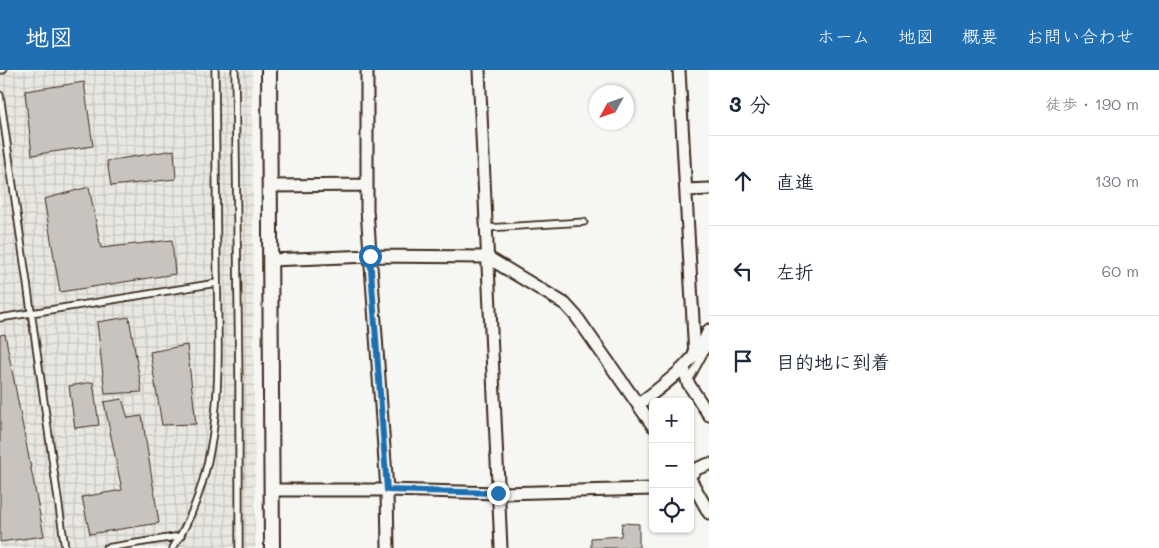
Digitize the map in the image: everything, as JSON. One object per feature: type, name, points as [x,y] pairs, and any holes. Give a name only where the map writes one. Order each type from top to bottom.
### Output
[{"type":"street","points":[[269,70],[272,548]]},
{"type":"street","points":[[367,70],[367,185],[370,256],[387,490],[388,548]]},
{"type":"street","points":[[479,70],[501,548]]},
{"type":"street","points":[[678,70],[695,356]]},
{"type":"street","points":[[270,186],[367,185]]},
{"type":"street","points":[[686,190],[709,189]]},
{"type":"street","points":[[270,260],[370,256],[487,257],[565,304],[576,316],[649,420]]},
{"type":"street","points":[[638,405],[684,368],[695,356],[709,330]]},
{"type":"street","points":[[684,368],[688,383],[709,415]]},
{"type":"street","points":[[694,472],[696,469],[709,464]]},
{"type":"street","points":[[694,485],[709,513]]},
{"type":"street","points":[[271,490],[387,490],[498,493],[649,489]]},
{"type":"lane","points":[[173,548],[181,536],[203,480],[216,421],[215,70]]},
{"type":"lane","points":[[235,70],[239,548]]},
{"type":"lane","points":[[0,95],[30,313],[66,548]]},
{"type":"lane","points":[[486,228],[584,222]]},
{"type":"lane","points":[[0,318],[217,284]]},
{"type":"lane","points":[[688,383],[709,344]]},
{"type":"lane","points":[[106,548],[181,536]]},
{"type":"shaded area","points":[[0,70],[252,70],[255,548],[0,548]]},
{"type":"building","points":[[84,82],[93,146],[32,155],[25,91]]},
{"type":"building","points":[[174,150],[176,179],[111,186],[107,161]]},
{"type":"building","points":[[89,187],[101,248],[172,240],[175,274],[60,292],[44,199]]},
{"type":"building","points":[[129,317],[142,392],[105,394],[97,322]]},
{"type":"building","points":[[5,334],[44,536],[0,542],[0,335]]},
{"type":"building","points":[[187,345],[196,424],[162,425],[150,352]]},
{"type":"building","points":[[93,382],[99,425],[75,428],[69,386]]},
{"type":"building","points":[[122,399],[128,418],[142,416],[159,523],[90,534],[82,497],[122,490],[104,402]]},
{"type":"building","points":[[622,523],[639,524],[639,548],[591,548],[591,538],[621,536]]},
{"type":"route","points":[[370,256],[387,490],[498,493]]}]
